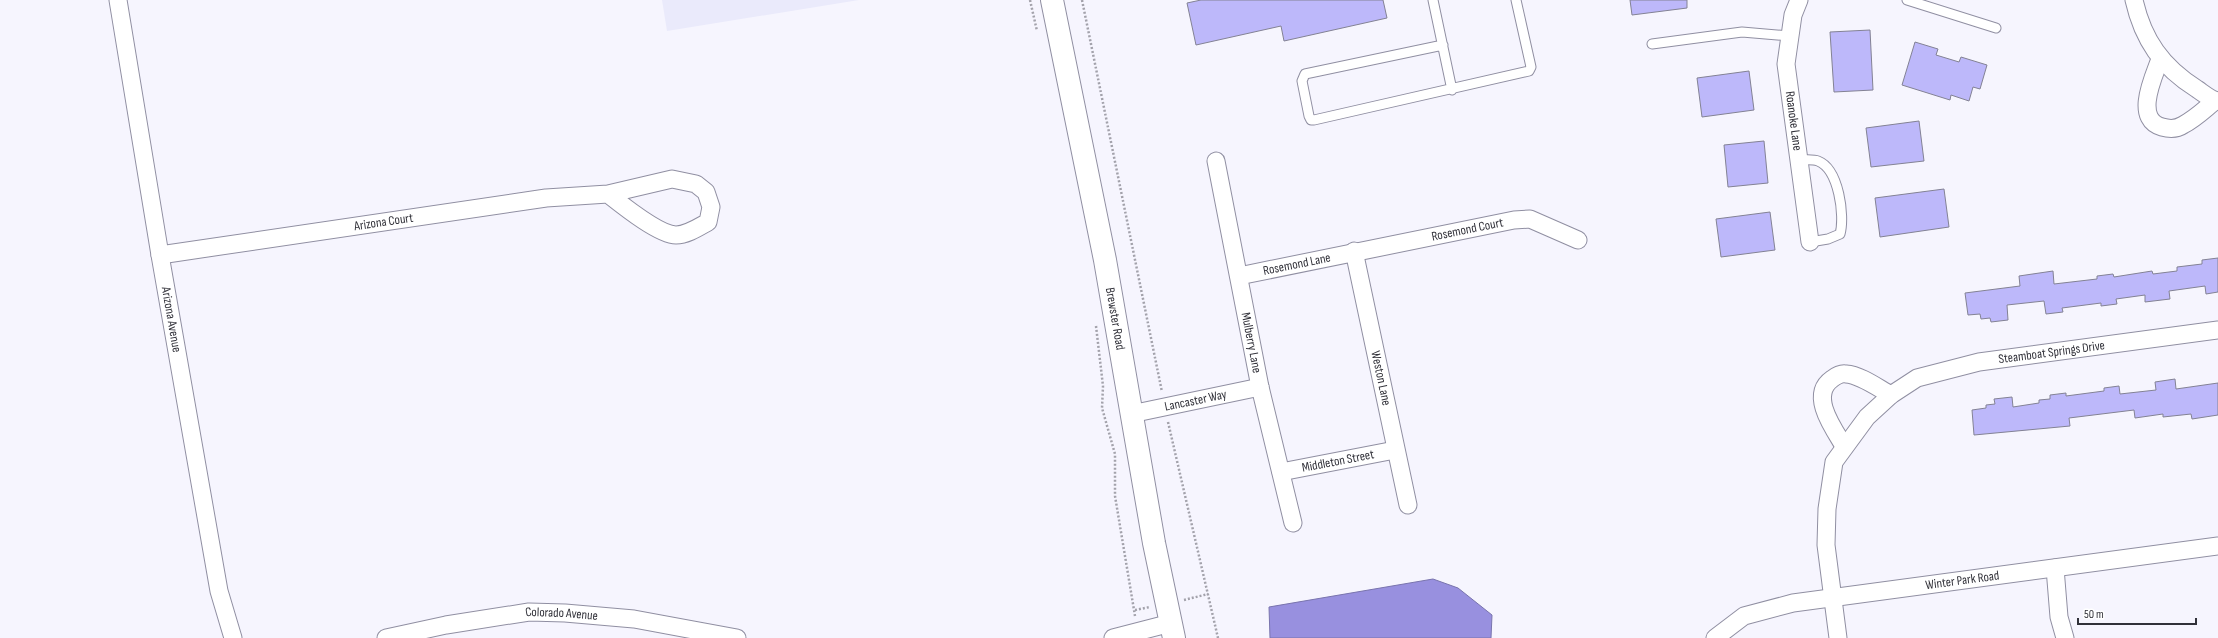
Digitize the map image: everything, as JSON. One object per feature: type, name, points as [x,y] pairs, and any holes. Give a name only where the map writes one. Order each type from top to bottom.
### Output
[{"type":"street","name":"Arizona Avenue","points":[[118,0],[160,255],[219,591],[233,638]]},
{"type":"street","name":"Brewster Road","points":[[1052,0],[1105,260],[1154,543],[1173,630]]},
{"type":"street","name":"Roanoke Lane","points":[[1799,0],[1793,16],[1786,64],[1810,242]]},
{"type":"street","points":[[2134,0],[2139,20],[2160,58],[2177,76],[2217,101],[2182,126],[2167,128],[2152,122],[2147,111],[2146,98],[2160,58]]},
{"type":"street","name":"Mulberry Lane","points":[[1216,161],[1260,387],[1293,523]]},
{"type":"street","name":"Arizona Court","points":[[160,255],[546,198],[608,194],[672,179],[696,184],[706,192],[711,207],[708,222],[693,230],[676,235],[657,228],[634,215],[608,194]]},
{"type":"street","name":"Rosemond Court","points":[[1354,251],[1514,220],[1530,219],[1578,240]]},
{"type":"street","name":"Rosemond Lane","points":[[1239,276],[1354,251]]},
{"type":"street","name":"Weston Lane","points":[[1354,251],[1395,450],[1408,505]]},
{"type":"street","name":"Steamboat Springs Drive","points":[[1838,638],[1826,545],[1827,508],[1834,462],[1866,417],[1891,395],[1917,378],[1979,362],[2218,330]]},
{"type":"street","points":[[1844,446],[1821,400],[1822,390],[1829,381],[1837,375],[1846,374],[1864,380],[1891,395]]},
{"type":"street","name":"Lancaster Way","points":[[1131,414],[1260,387]]},
{"type":"street","name":"Middleton Street","points":[[1281,472],[1395,450]]},
{"type":"street","name":"Winter Park Road","points":[[1715,638],[1744,616],[1793,603],[2218,546]]},
{"type":"street","points":[[2055,568],[2059,617],[2065,638]]},
{"type":"street","name":"Colorado Avenue","points":[[386,638],[446,625],[529,612],[565,612],[634,619],[737,638]]},
{"type":"street","points":[[1113,638],[1137,632],[1173,630]]},
{"type":"lane","points":[[1433,0],[1452,90]]},
{"type":"lane","points":[[1442,45],[1305,74],[1302,81],[1311,120],[1452,90],[1529,71],[1531,67],[1516,0]]},
{"type":"lane","points":[[1907,0],[1996,28]]},
{"type":"lane","points":[[1652,44],[1742,32],[1790,36]]},
{"type":"lane","points":[[1799,160],[1817,161],[1833,174],[1837,185],[1842,226],[1840,234],[1828,239],[1810,242]]},
{"type":"path","points":[[1030,0],[1039,38]]},
{"type":"path","points":[[1082,0],[1165,407],[1218,638]]},
{"type":"path","points":[[1095,320],[1103,386],[1102,408],[1115,454],[1115,496],[1137,632]]},
{"type":"shaded area","points":[[662,0],[859,0],[667,31]]},
{"type":"shaded area","points":[[1433,579],[1458,588],[1492,615],[1491,638],[1270,638],[1269,607]]},
{"type":"building","points":[[1201,0],[1383,0],[1387,18],[1284,41],[1281,26],[1196,45],[1187,3]]},
{"type":"building","points":[[1630,0],[1687,0],[1687,8],[1632,15]]},
{"type":"building","points":[[1870,30],[1873,90],[1834,92],[1830,32]]},
{"type":"building","points":[[1915,42],[1938,49],[1936,55],[1959,62],[1961,57],[1987,65],[1980,89],[1973,87],[1969,101],[1951,95],[1950,100],[1902,85]]},
{"type":"building","points":[[1749,71],[1754,110],[1702,117],[1697,78]]},
{"type":"building","points":[[1919,121],[1924,161],[1871,167],[1866,128]]},
{"type":"building","points":[[1764,141],[1768,183],[1728,187],[1724,145]]},
{"type":"building","points":[[1944,189],[1949,227],[1880,237],[1875,198]]},
{"type":"building","points":[[1770,212],[1775,250],[1721,257],[1716,219]]},
{"type":"building","points":[[2218,258],[2218,292],[2206,294],[2205,286],[2169,291],[2170,299],[2145,302],[2145,295],[2116,299],[2117,304],[2101,306],[2101,303],[2062,308],[2063,312],[2046,314],[2044,301],[2007,305],[2008,320],[1991,322],[1990,318],[1981,319],[1980,314],[1968,315],[1965,293],[2020,286],[2019,276],[2053,271],[2054,284],[2097,279],[2097,276],[2113,274],[2114,277],[2152,271],[2153,274],[2177,271],[2177,267],[2202,264],[2202,260]]},
{"type":"building","points":[[2175,379],[2176,389],[2218,383],[2218,415],[2192,419],[2191,414],[2163,417],[2163,414],[2135,418],[2134,410],[2069,418],[2070,426],[1974,435],[1972,410],[1986,408],[1986,405],[1995,404],[1994,399],[2012,397],[2013,407],[2039,403],[2039,400],[2050,399],[2050,395],[2066,393],[2066,396],[2104,391],[2104,388],[2119,386],[2120,394],[2156,390],[2155,382]]}]
